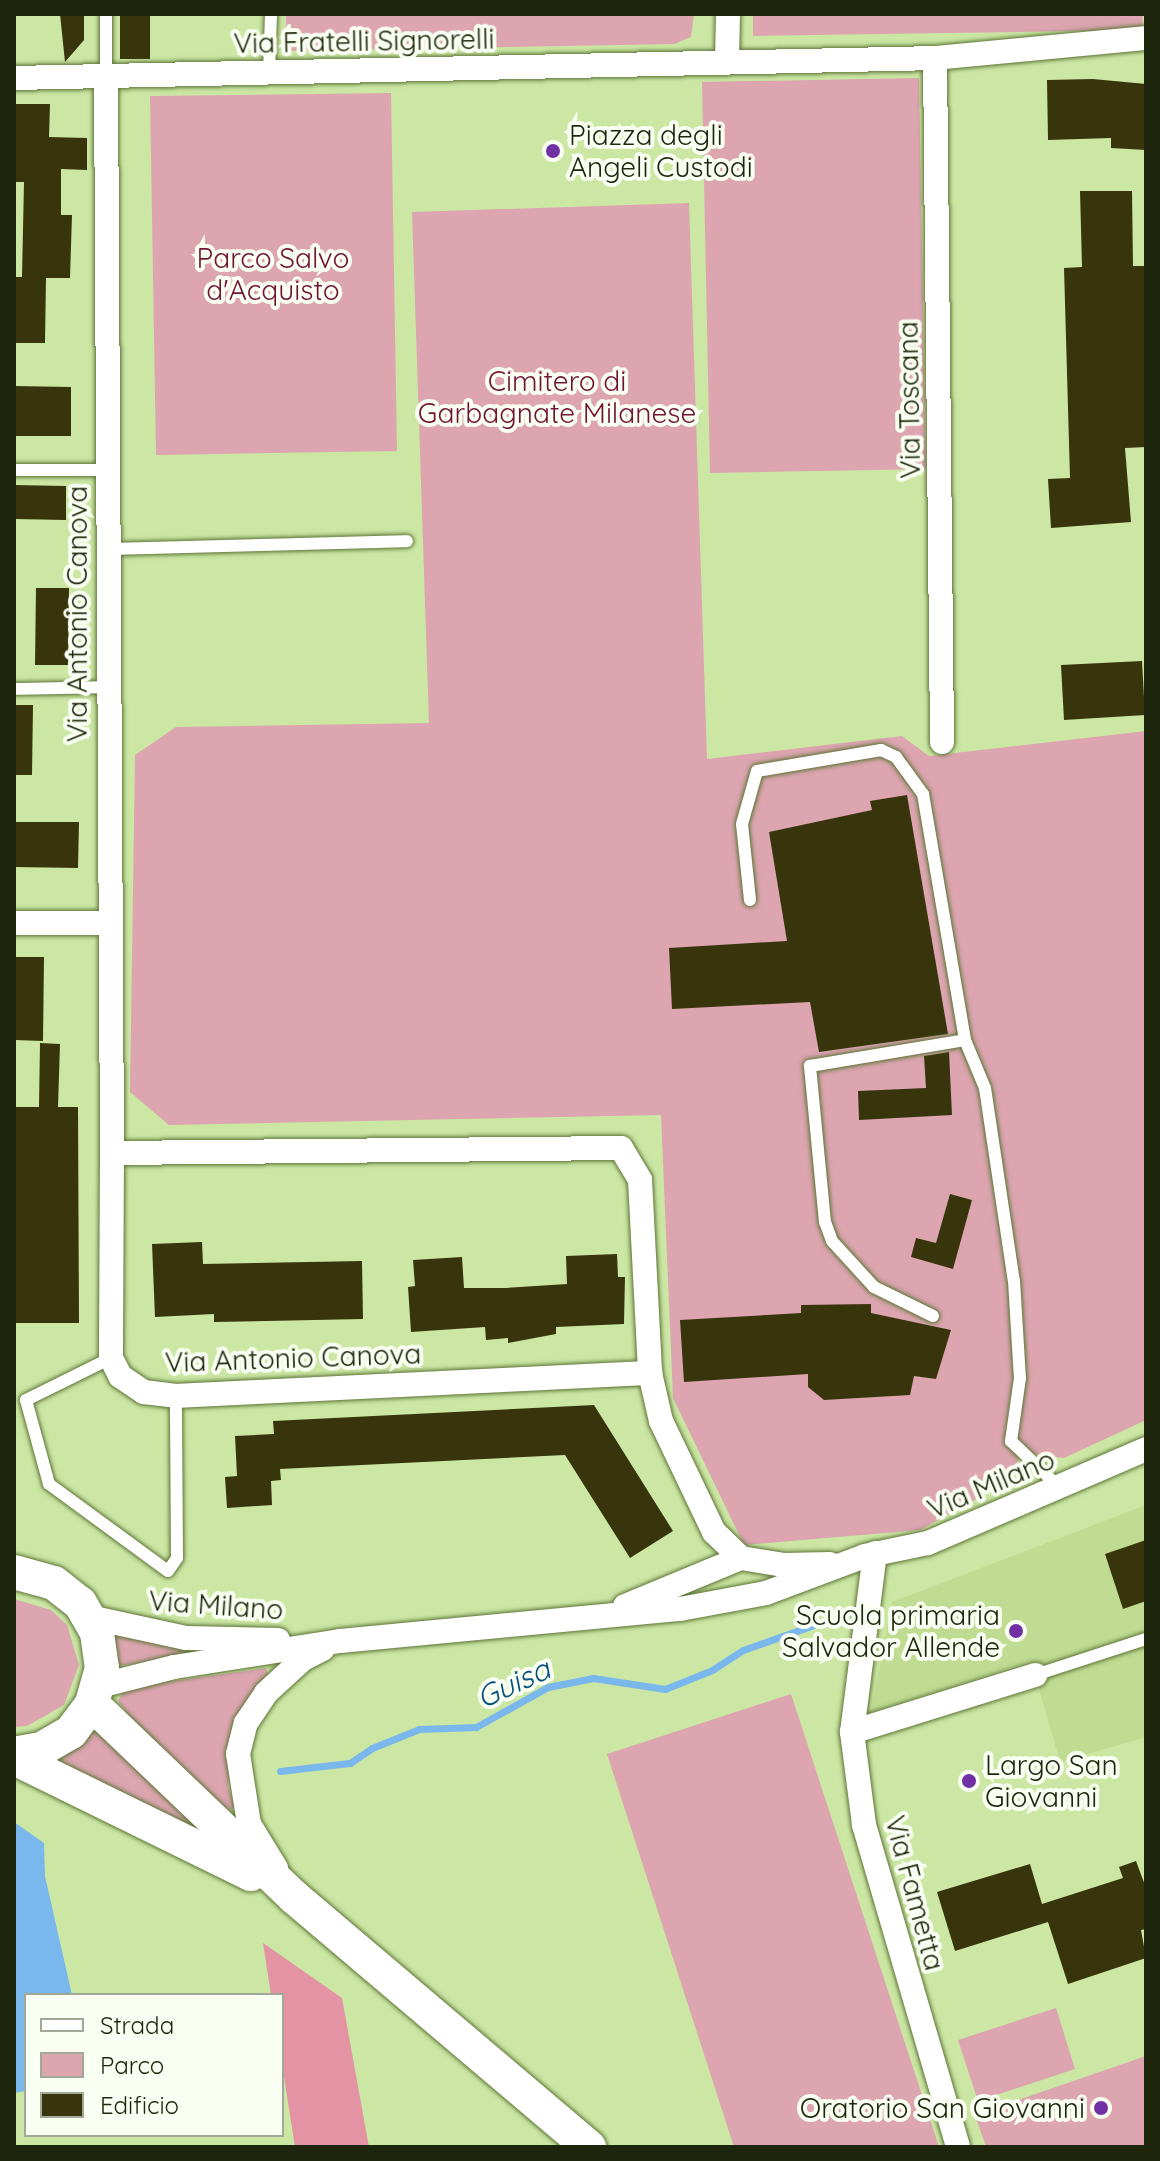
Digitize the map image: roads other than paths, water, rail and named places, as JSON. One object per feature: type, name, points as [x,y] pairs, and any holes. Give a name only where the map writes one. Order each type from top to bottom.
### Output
[{"type":"street","points":[[727,59],[728,14]]},
{"type":"street","name":"Via Fratelli Signorelli","points":[[14,78],[727,59],[935,58],[1146,38]]},
{"type":"street","name":"Via Toscana","points":[[935,58],[942,742]]},
{"type":"street","name":"Via Antonio Canova","points":[[106,75],[111,1358],[133,1388],[176,1396],[650,1373]]},
{"type":"street","points":[[14,923],[107,923]]},
{"type":"street","points":[[112,1153],[621,1148],[640,1180],[650,1373],[661,1421],[714,1532],[741,1558],[737,1583],[717,1603]]},
{"type":"street","name":"Via Milano","points":[[592,1617],[741,1558],[805,1566],[928,1543],[1146,1449]]},
{"type":"street","points":[[704,1573],[714,1532]]},
{"type":"street","name":"Via Milano","points":[[95,1695],[174,1667],[340,1641],[717,1603],[803,1582],[865,1556]]},
{"type":"street","name":"Via Fametta","points":[[865,1556],[852,1732],[870,1857],[958,2147]]},
{"type":"street","points":[[14,1756],[56,1742],[95,1695],[101,1651],[89,1617],[61,1587],[17,1570]]},
{"type":"street","name":"Via Milano","points":[[89,1617],[186,1638],[340,1641]]},
{"type":"street","points":[[294,1897],[249,1824],[238,1754],[246,1723],[266,1693],[303,1659],[340,1641]]},
{"type":"street","points":[[852,1732],[1035,1675]]},
{"type":"street","points":[[95,1695],[294,1897],[589,2147]]},
{"type":"street","points":[[14,1756],[157,1824],[294,1897]]},
{"type":"lane","points":[[106,14],[106,75]]},
{"type":"lane","points":[[269,72],[271,14]]},
{"type":"lane","points":[[14,470],[107,470]]},
{"type":"lane","points":[[107,549],[407,541]]},
{"type":"lane","points":[[14,689],[107,687]]},
{"type":"lane","points":[[750,900],[742,824],[757,771],[881,750],[896,757],[923,794],[965,1040],[985,1088],[1014,1281],[1020,1378],[1011,1441],[1060,1488]]},
{"type":"lane","points":[[933,1316],[874,1287],[832,1241],[825,1222],[810,1066],[965,1040]]},
{"type":"lane","points":[[111,1358],[26,1400],[49,1484],[168,1571],[177,1558],[176,1396]]},
{"type":"lane","points":[[1035,1675],[1146,1639]]},
{"type":"water","points":[[14,1822],[44,1843],[45,1876],[72,1993],[24,1993],[24,2091],[14,2093]]},
{"type":"waterway","name":"Guisa","points":[[280,1771],[350,1763],[372,1748],[419,1729],[476,1727],[548,1687],[593,1678],[665,1689],[712,1670],[743,1650],[853,1611]]},
{"type":"place","name":"Piazza degli Angeli Custodi","points":[[553,151]]},
{"type":"place","name":"Scuola primaria Salvador Allende","points":[[1016,1631]]},
{"type":"place","name":"Largo San Giovanni","points":[[969,1781]]},
{"type":"place","name":"Oratorio San Giovanni","points":[[1101,2108]]},
{"type":"park label","name":"Parco Salvo d'Acquisto","points":[[273,274]]},
{"type":"park label","name":"Cimitero di Garbagnate Milanese","points":[[557,397]]}]
